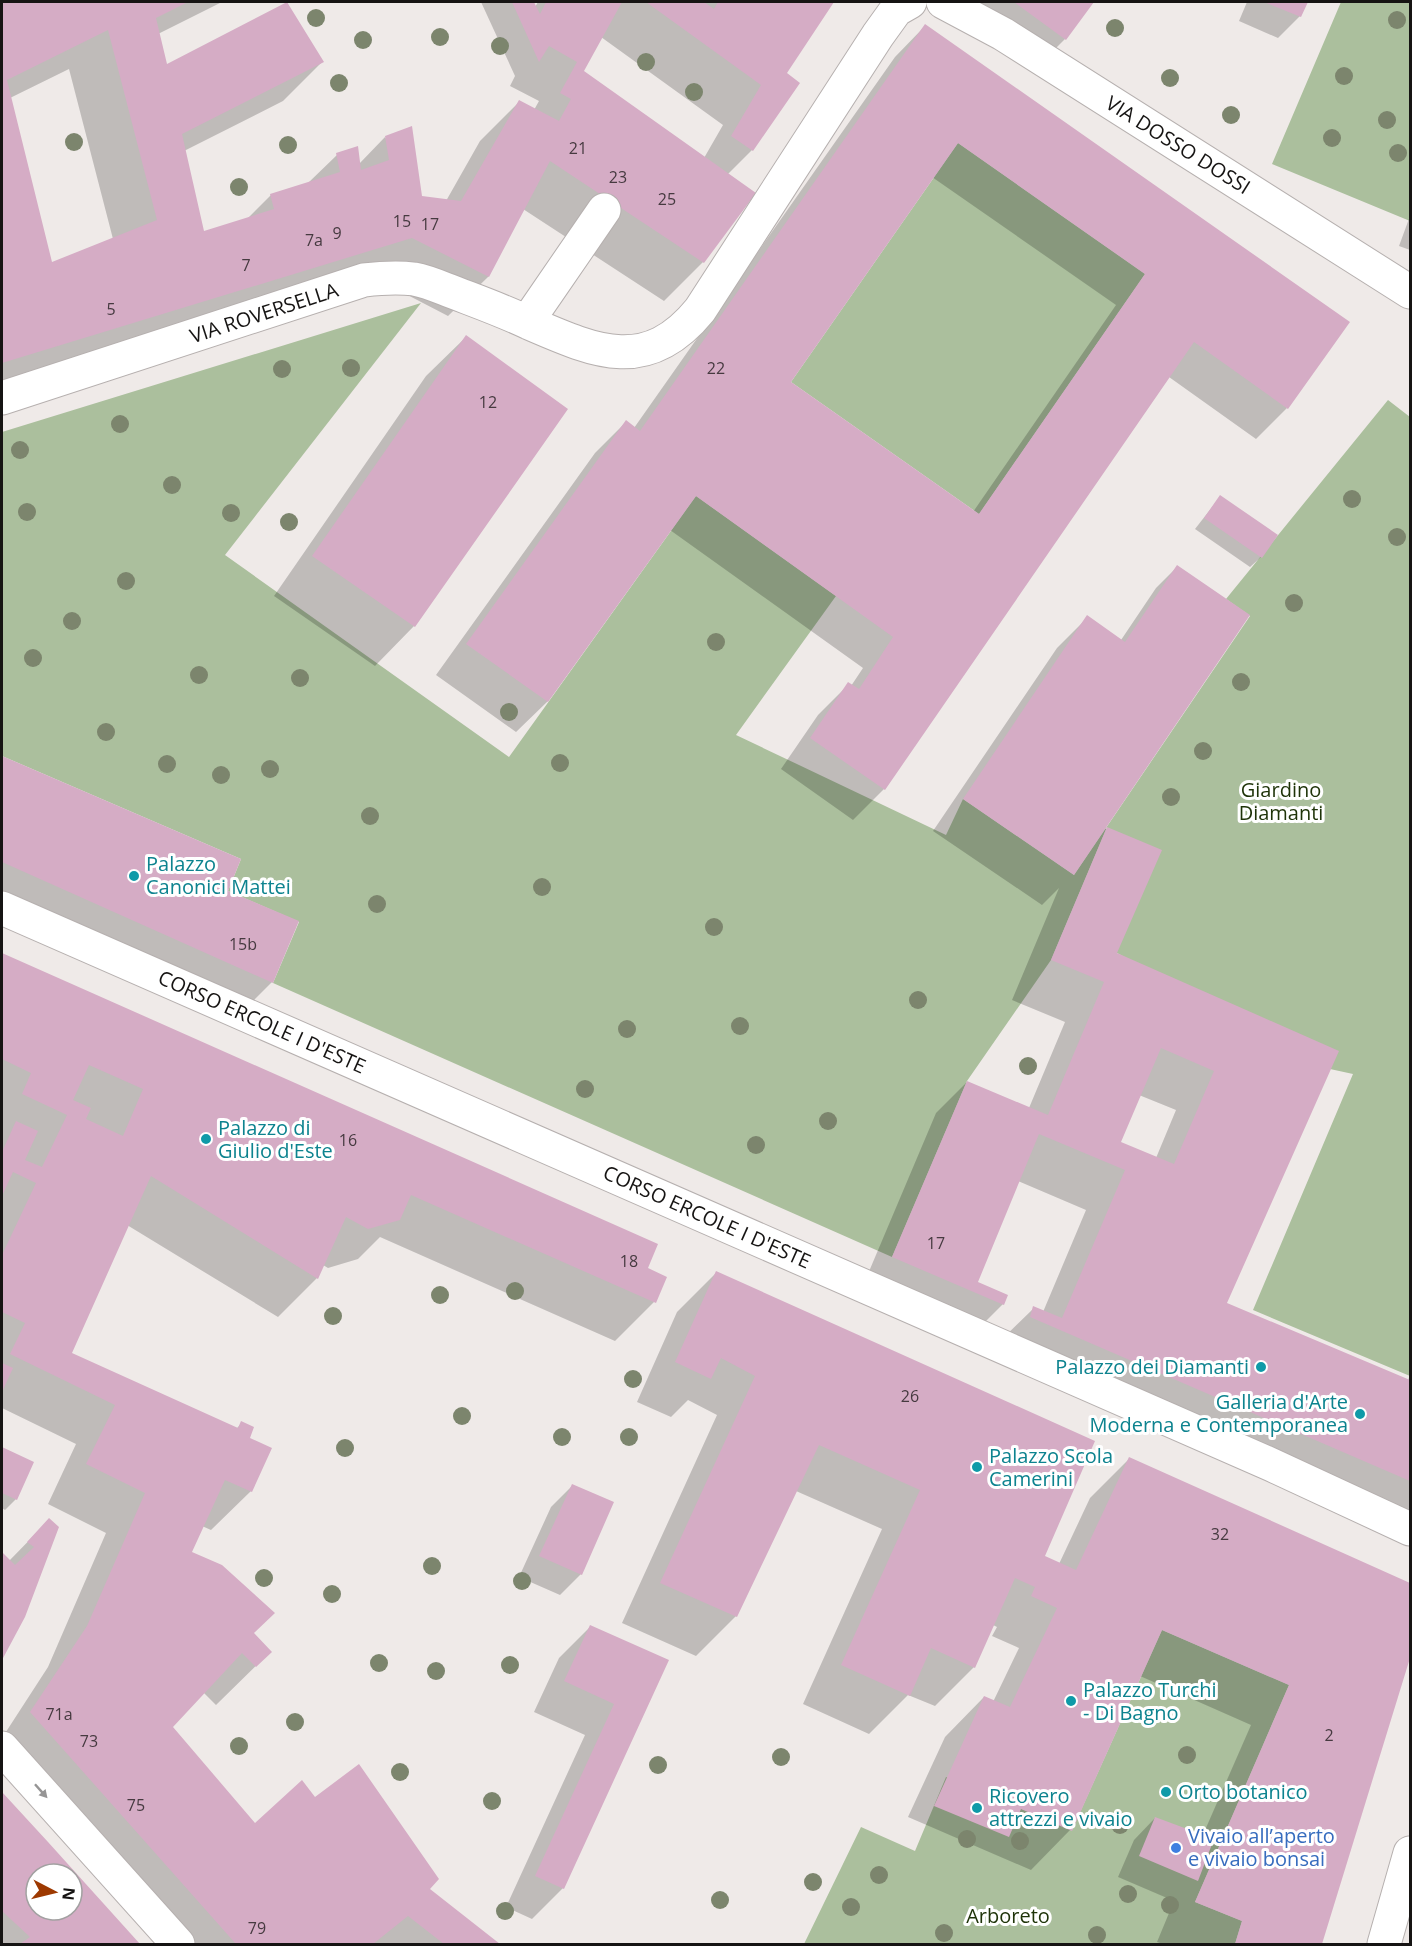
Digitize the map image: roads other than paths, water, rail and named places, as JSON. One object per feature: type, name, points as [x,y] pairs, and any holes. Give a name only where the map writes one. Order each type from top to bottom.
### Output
[{"type":"street","name":"VIA DOSSO DOSSI","points":[[943,2],[1003,34],[1410,292]]},
{"type":"street","name":"VIA ROVERSELLA","points":[[2,398],[364,280],[382,278],[429,283],[567,340],[610,352],[630,353],[648,350],[684,329],[727,270],[897,8]]},
{"type":"street","points":[[527,322],[604,210]]},
{"type":"street","name":"CORSO ERCOLE I D'ESTE","points":[[2,908],[1239,1451],[1410,1529]]},
{"type":"street","points":[[2,1748],[178,1944]]},
{"type":"street","points":[[1384,1944],[1410,1853]]},
{"type":"place","name":"Palazzo Canonici Mattei","points":[[134,876]]},
{"type":"place","name":"Palazzo di Giulio d'Este","points":[[206,1139]]},
{"type":"place","name":"Palazzo dei Diamanti","points":[[1261,1367]]},
{"type":"place","name":"Galleria d'Arte Moderna e Contemporanea","points":[[1360,1414]]},
{"type":"place","name":"Palazzo Scola Camerini","points":[[977,1467]]},
{"type":"place","name":"Palazzo Turchi - Di Bagno","points":[[1071,1701]]},
{"type":"place","name":"Orto botanico","points":[[1166,1792]]},
{"type":"place","name":"Ricovero attrezzi e vivaio","points":[[977,1808]]},
{"type":"place","name":"Vivaio all’aperto e vivaio bonsai","points":[[1176,1848]]},
{"type":"park label","name":"Giardino Diamanti","points":[[1281,802]]},
{"type":"park label","name":"Arboreto","points":[[1008,1916]]}]
